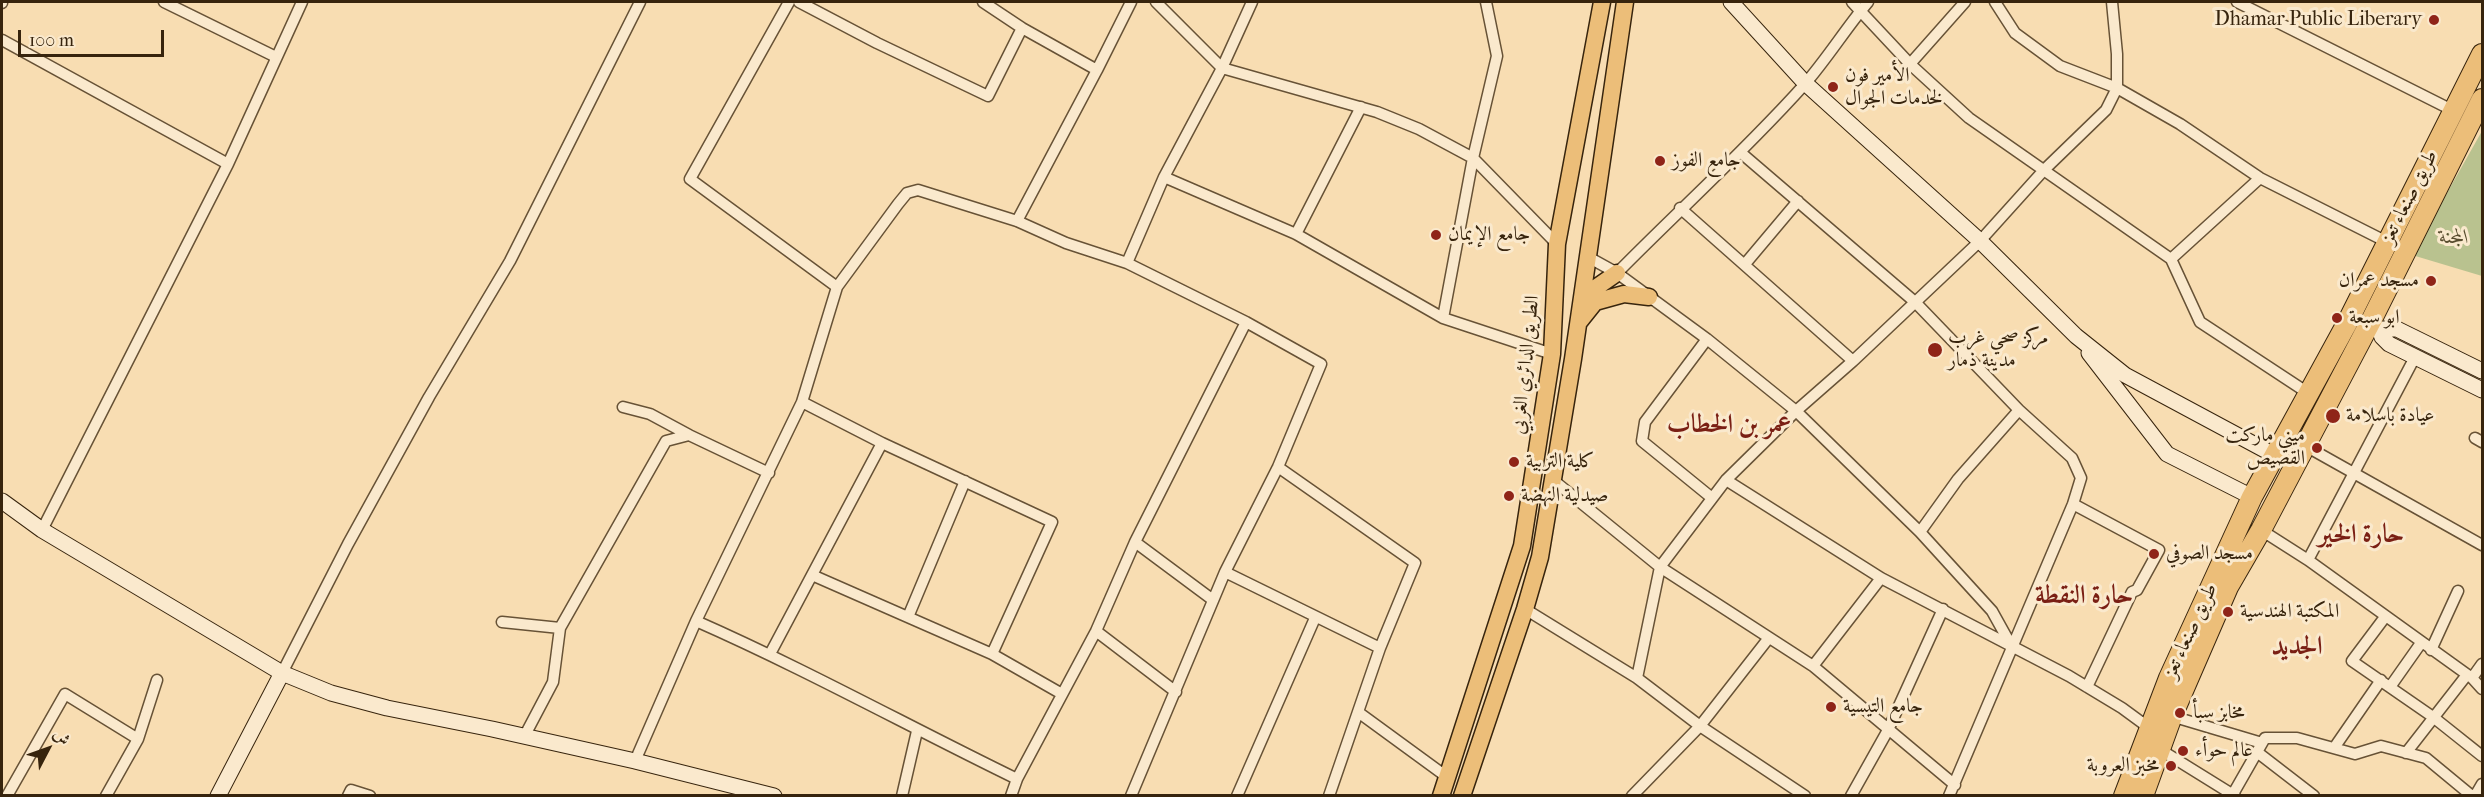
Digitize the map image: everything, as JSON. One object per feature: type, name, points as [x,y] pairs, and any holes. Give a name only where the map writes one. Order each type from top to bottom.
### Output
[{"type":"highway","name":"طريق صنعاء تعز","points":[[2164,713],[2169,678],[2252,497],[2287,435],[2482,54]]},
{"type":"highway","name":"طريق صنعاء تعز","points":[[2142,795],[2155,739],[2164,713],[2228,587],[2305,446],[2374,327],[2482,99]]},
{"type":"highway","name":"طريق صنعاء تعز","points":[[2124,795],[2155,739]]},
{"type":"main road","name":"الطريق الدائري الغربي","points":[[1441,795],[1522,546],[1552,354],[1557,244],[1602,2]]},
{"type":"main road","name":"الطريق الدائري الغربي","points":[[1466,793],[1540,557],[1578,323],[1625,2]]},
{"type":"main road","points":[[1578,323],[1594,289],[1617,273]]},
{"type":"main road","points":[[1578,323],[1595,302],[1624,294],[1649,297]]},
{"type":"main road","points":[[1536,468],[1553,480]]},
{"type":"main road","points":[[1447,777],[1466,793]]},
{"type":"street","points":[[164,2],[276,57]]},
{"type":"street","points":[[42,530],[228,164],[302,2]]},
{"type":"street","points":[[218,795],[348,544],[429,397],[510,261],[640,2]]},
{"type":"street","points":[[789,2],[690,179],[837,286]]},
{"type":"street","points":[[799,2],[876,43],[988,96],[1022,28]]},
{"type":"street","points":[[982,2],[1022,28],[1097,70]]},
{"type":"street","points":[[1017,221],[1131,2]]},
{"type":"street","points":[[1156,2],[1222,68],[1361,107],[1419,129],[1473,158],[1557,244]]},
{"type":"street","points":[[1127,263],[1164,177],[1222,68],[1252,2]]},
{"type":"street","points":[[1443,318],[1473,158],[1497,56],[1486,2]]},
{"type":"street","points":[[1731,2],[1805,83],[1980,241],[2076,336],[2125,375],[2276,456]]},
{"type":"street","points":[[1852,2],[1910,64],[1969,117],[2171,259],[2200,322],[2308,393]]},
{"type":"street","points":[[1617,273],[1680,208],[1740,152],[1805,83],[1868,2]]},
{"type":"street","points":[[1910,64],[1965,2]]},
{"type":"street","points":[[1995,2],[2015,33],[2060,66],[2117,88],[2180,124],[2260,178],[2387,242]]},
{"type":"street","points":[[1637,678],[1660,567],[1726,480],[1796,411],[1853,361],[1980,241],[2044,170],[2106,111],[2117,88],[2117,54],[2112,2]]},
{"type":"street","points":[[2236,2],[2454,111]]},
{"type":"street","points":[[2,40],[228,164]]},
{"type":"street","points":[[1296,234],[1361,107]]},
{"type":"street","points":[[1740,152],[1915,302],[2019,410],[2072,458],[2081,478],[2073,504],[1949,795]]},
{"type":"street","points":[[1164,177],[1296,234],[1443,318],[1552,354]]},
{"type":"street","points":[[2171,259],[2260,178]]},
{"type":"street","points":[[635,761],[696,621],[802,402],[837,286],[907,193],[918,190],[1017,221],[1066,243],[1127,263],[1246,322],[1321,364],[1278,467],[1225,572],[1135,794]]},
{"type":"street","points":[[1745,264],[1798,201]]},
{"type":"street","points":[[1680,208],[1853,361]]},
{"type":"street","points":[[1588,257],[1617,273],[1707,339],[1796,411],[1920,532],[1992,611],[2012,647]]},
{"type":"street","points":[[1011,795],[1017,779],[1096,631],[1136,542],[1246,322]]},
{"type":"street","points":[[2374,327],[2389,344],[2482,390]]},
{"type":"street","points":[[2374,327],[2397,329],[2482,371]]},
{"type":"street","points":[[2076,336],[2167,454],[2252,497]]},
{"type":"street","points":[[1707,339],[1645,422],[1642,441],[1712,498]]},
{"type":"street","points":[[2307,560],[2415,357]]},
{"type":"street","points":[[802,402],[882,443],[1052,522],[992,654]]},
{"type":"street","points":[[623,407],[650,414],[769,473]]},
{"type":"street","points":[[1920,532],[1958,479],[2019,410]]},
{"type":"street","points":[[524,736],[554,682],[560,628],[666,441],[689,435]]},
{"type":"street","points":[[2287,435],[2482,545]]},
{"type":"street","points":[[770,654],[882,443]]},
{"type":"street","points":[[1278,467],[1415,562],[1380,648],[1329,795]]},
{"type":"street","points":[[1553,480],[1660,567],[1813,666],[1955,785]]},
{"type":"street","points":[[1726,480],[1881,578],[1943,609],[2122,708],[2155,739],[2220,791],[2234,795],[2265,738],[2297,738],[2355,754],[2381,746],[2426,758],[2473,795],[2482,784]]},
{"type":"street","points":[[908,617],[965,481]]},
{"type":"street","points":[[2,501],[42,530],[282,674],[331,693],[387,708],[524,736],[774,795]]},
{"type":"street","points":[[2073,504],[2159,550],[2137,590],[2132,592],[2087,687]]},
{"type":"street","points":[[2261,530],[2307,560],[2469,677],[2482,689]]},
{"type":"street","points":[[1136,542],[1214,600]]},
{"type":"street","points":[[1225,572],[1380,648]]},
{"type":"street","points":[[812,575],[992,654],[1062,694]]},
{"type":"street","points":[[1813,666],[1881,578]]},
{"type":"street","points":[[2334,748],[2386,683],[2426,646],[2458,591]]},
{"type":"street","points":[[1525,609],[1637,678],[1789,791],[1805,795]]},
{"type":"street","points":[[1851,795],[1888,730],[1943,609]]},
{"type":"street","points":[[2385,617],[2352,661],[2433,717],[2482,756]]},
{"type":"street","points":[[1237,795],[1315,618]]},
{"type":"street","points":[[696,621],[770,654],[917,731],[1017,779]]},
{"type":"street","points":[[502,622],[560,628]]},
{"type":"street","points":[[1096,631],[1176,692]]},
{"type":"street","points":[[1632,795],[1700,726],[1768,639]]},
{"type":"street","points":[[2406,753],[2433,717],[2482,664]]},
{"type":"street","points":[[106,795],[138,739],[157,680]]},
{"type":"street","points":[[8,795],[65,694],[138,739]]},
{"type":"street","points":[[1358,712],[1447,777]]},
{"type":"street","points":[[2164,713],[2260,747],[2314,795]]},
{"type":"street","points":[[902,795],[917,731]]},
{"type":"street","points":[[348,795],[351,790],[370,795]]},
{"type":"green space","name":"المجنة","points":[[2482,131],[2482,276],[2412,255]]},
{"type":"place","name":"Dhamar Public Liberary","points":[[2434,20]]},
{"type":"place","name":"الأمير فون لخدمات الجوال","points":[[1833,87]]},
{"type":"place","name":"جامع الفوز","points":[[1660,161]]},
{"type":"place","name":"جامع الإيمان","points":[[1436,235]]},
{"type":"place","name":"مسجد عمران","points":[[2431,281]]},
{"type":"place","name":"ابو سبعة","points":[[2337,318]]},
{"type":"place","name":"مركز صحي غرب مدينة ذمار","points":[[1935,350]]},
{"type":"place","name":"عيادة باسلامة","points":[[2333,416]]},
{"type":"place","name":"ميني ماركت القصيص","points":[[2317,448]]},
{"type":"place","name":"كلية التربية","points":[[1514,462]]},
{"type":"place","name":"صيدلية النهضة","points":[[1509,496]]},
{"type":"place","name":"مسجد الصوفي","points":[[2154,554]]},
{"type":"place","name":"المكتبة الهندسية","points":[[2228,612]]},
{"type":"place","name":"جامع التيسية","points":[[1831,707]]},
{"type":"place","name":"مخابز سبأ","points":[[2180,713]]},
{"type":"place","name":"عالم حوأء","points":[[2183,751]]},
{"type":"place","name":"مخبز العروبة","points":[[2171,766]]},
{"type":"district","name":"عمر بن الخطاب","points":[[1729,426]]},
{"type":"district","name":"حارة الخير","points":[[2361,536]]},
{"type":"district","name":"حارة النقطة","points":[[2084,597]]},
{"type":"district","name":"الجديد","points":[[2297,648]]}]
